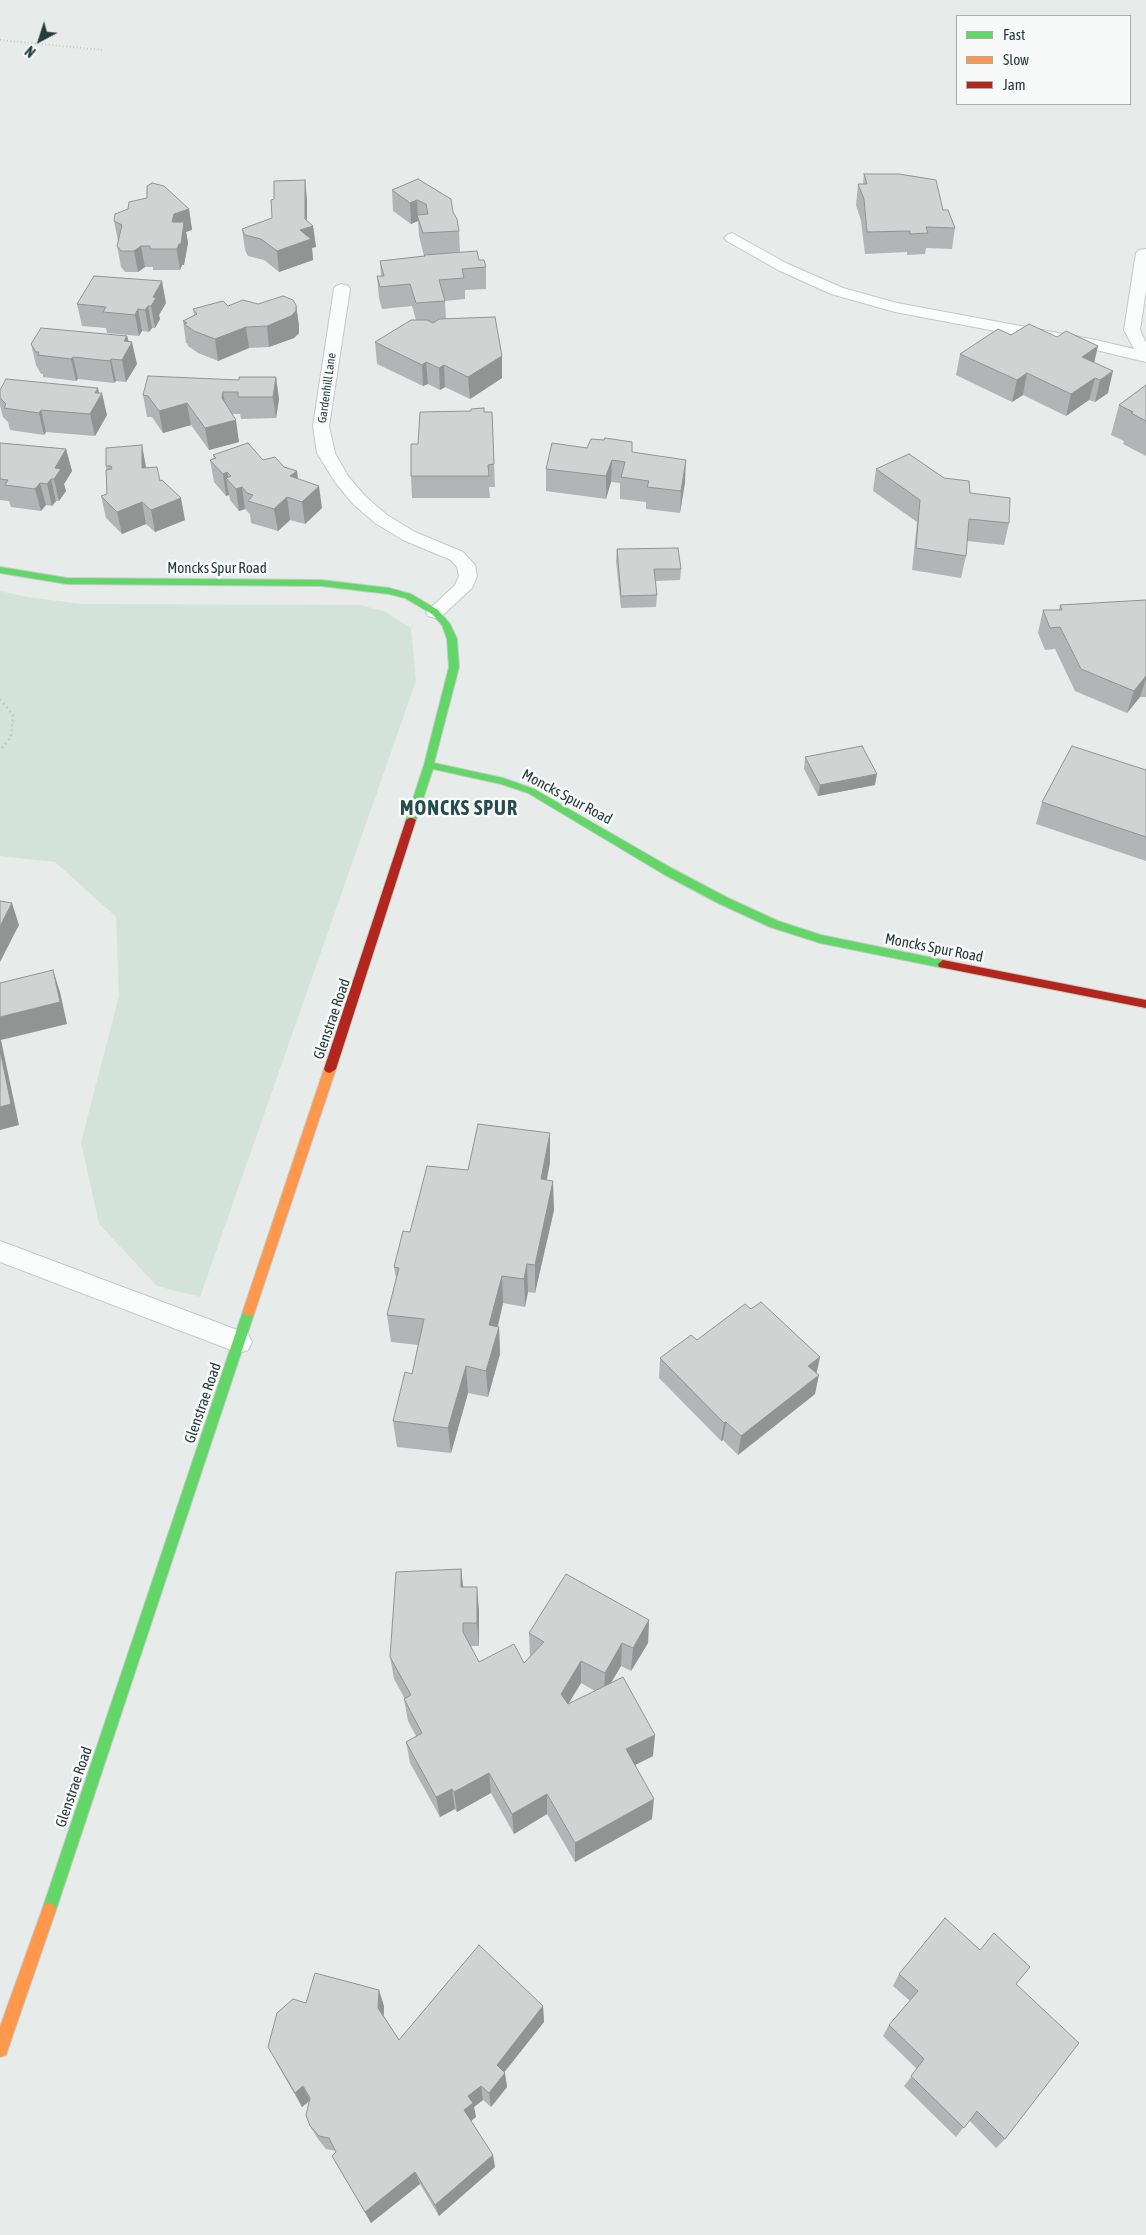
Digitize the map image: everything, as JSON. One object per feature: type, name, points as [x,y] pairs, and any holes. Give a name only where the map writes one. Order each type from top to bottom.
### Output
[{"type":"street","name":"Moncks Spur Road","points":[[0,570],[67,581],[321,583],[357,586],[408,596],[435,612],[446,624],[452,640],[454,667],[429,765],[503,781],[531,791],[670,872],[724,901],[774,924],[820,939],[869,950],[1146,1004]]},
{"type":"street","name":"Glenstrae Road","points":[[0,2049],[16,2008],[364,971],[429,765]]},
{"type":"lane","points":[[732,238],[783,267],[837,291],[895,308],[1096,345],[1146,357]]},
{"type":"lane","points":[[1144,253],[1132,330],[1138,344],[1146,352]]},
{"type":"lane","name":"Gardenhill Lane","points":[[342,289],[322,426],[322,439],[326,453],[341,478],[359,500],[381,519],[402,532],[457,556],[466,565],[468,576],[463,588],[435,612]]},
{"type":"lane","points":[[0,1251],[239,1342]]},
{"type":"path","points":[[0,40],[102,50]]},
{"type":"path","points":[[0,699],[13,715],[11,737],[0,750]]},
{"type":"shaded area","points":[[0,591],[27,597],[82,604],[359,605],[384,611],[411,628],[416,681],[200,1297],[157,1286],[99,1224],[81,1142],[119,996],[116,917],[55,862],[0,856]]},
{"type":"building","points":[[864,174],[899,174],[936,180],[943,210],[948,210],[955,228],[926,227],[928,233],[910,234],[910,231],[867,232],[864,199],[858,184],[867,184]]},
{"type":"building","points":[[418,179],[451,199],[459,231],[423,233],[417,215],[428,214],[426,204],[417,200],[410,203],[392,190]]},
{"type":"building","points":[[305,180],[305,219],[313,226],[300,230],[311,239],[277,251],[261,239],[245,235],[242,229],[272,218],[271,200],[274,199],[274,181]]},
{"type":"building","points":[[152,183],[164,186],[189,209],[174,214],[172,222],[184,222],[181,244],[179,244],[177,249],[150,249],[150,246],[141,246],[134,251],[121,251],[117,246],[122,225],[114,221],[115,214],[128,209],[129,202],[147,198],[147,186]]},
{"type":"building","points":[[477,251],[479,260],[484,260],[486,267],[462,269],[464,278],[439,280],[445,301],[416,303],[410,284],[380,287],[377,276],[384,276],[380,261]]},
{"type":"building","points":[[94,276],[162,281],[153,297],[156,298],[151,306],[148,306],[145,310],[138,309],[135,315],[103,312],[106,307],[77,304]]},
{"type":"building","points":[[283,296],[293,300],[296,305],[296,311],[291,316],[267,326],[246,327],[215,339],[194,331],[184,324],[187,323],[183,321],[197,314],[193,309],[223,301],[228,306],[243,300],[258,304]]},
{"type":"building","points":[[495,317],[502,356],[468,377],[444,365],[439,368],[426,362],[422,365],[375,342],[411,320],[427,320],[433,323],[439,319]]},
{"type":"building","points":[[1029,324],[1057,337],[1066,331],[1098,346],[1082,357],[1113,371],[1100,380],[1095,378],[1071,394],[1027,373],[1017,380],[960,354],[998,329],[1011,335]]},
{"type":"building","points":[[41,328],[127,336],[124,341],[132,342],[122,360],[111,359],[110,361],[73,357],[71,359],[38,355],[39,352],[36,352],[31,344]]},
{"type":"building","points":[[148,376],[239,380],[239,377],[276,377],[273,397],[238,397],[238,392],[223,392],[222,398],[236,420],[205,428],[187,403],[159,411],[148,396],[143,395]]},
{"type":"building","points":[[6,379],[98,388],[95,393],[102,393],[90,414],[41,410],[39,413],[4,408],[6,404],[0,398],[0,390]]},
{"type":"building","points":[[1146,385],[1146,421],[1119,405]]},
{"type":"building","points":[[484,408],[484,412],[492,412],[494,464],[488,465],[489,476],[411,476],[411,444],[418,444],[420,412],[471,411],[471,409]]},
{"type":"building","points":[[605,438],[632,442],[632,452],[686,460],[681,491],[647,487],[649,481],[621,477],[625,462],[612,460],[606,476],[546,469],[552,443],[587,448],[591,439],[604,440]]},
{"type":"building","points":[[0,443],[66,449],[55,468],[61,469],[54,479],[51,479],[47,484],[40,483],[35,489],[5,485],[8,480],[0,479]]},
{"type":"building","points":[[248,443],[263,460],[275,457],[284,467],[297,471],[290,476],[319,486],[302,502],[287,497],[274,509],[248,501],[253,495],[247,493],[242,487],[236,489],[226,478],[231,476],[227,472],[223,474],[210,460],[216,458],[213,455]]},
{"type":"building","points":[[142,445],[142,468],[157,467],[160,481],[162,480],[181,498],[151,510],[142,502],[117,512],[101,496],[107,494],[106,470],[112,469],[111,466],[106,466],[106,448]]},
{"type":"building","points":[[909,454],[944,478],[969,481],[970,493],[1010,498],[1009,523],[969,519],[966,556],[916,548],[920,500],[876,469]]},
{"type":"building","points":[[678,548],[681,569],[654,569],[657,595],[621,596],[617,549]]},
{"type":"building","points":[[1146,600],[1146,676],[1134,691],[1081,669],[1060,627],[1050,628],[1043,610],[1062,610],[1060,605]]},
{"type":"building","points":[[862,746],[877,774],[820,785],[805,757]]},
{"type":"building","points":[[1072,746],[1146,770],[1146,837],[1042,802]]},
{"type":"building","points":[[0,901],[12,903],[0,926]]},
{"type":"building","points":[[53,970],[60,1002],[0,1017],[0,983]]},
{"type":"building","points":[[0,1050],[11,1104],[0,1107]]},
{"type":"building","points":[[478,1124],[550,1133],[541,1179],[553,1181],[535,1265],[527,1264],[524,1279],[502,1276],[489,1325],[499,1327],[486,1371],[466,1366],[448,1428],[393,1421],[405,1372],[412,1374],[424,1319],[387,1315],[399,1268],[394,1267],[403,1231],[410,1232],[427,1166],[468,1170]]},
{"type":"building","points":[[761,1302],[820,1357],[808,1366],[819,1375],[741,1436],[726,1422],[724,1423],[660,1358],[691,1335],[697,1340],[745,1304],[751,1309]]},
{"type":"building","points":[[461,1569],[461,1587],[477,1587],[477,1623],[463,1623],[463,1632],[479,1662],[514,1644],[524,1663],[544,1642],[529,1633],[566,1574],[649,1620],[633,1648],[622,1643],[605,1673],[581,1661],[561,1694],[568,1704],[623,1677],[655,1735],[626,1749],[654,1799],[575,1843],[547,1794],[512,1814],[489,1773],[454,1792],[452,1789],[436,1797],[406,1742],[422,1733],[404,1699],[411,1695],[390,1657],[396,1572]]},
{"type":"building","points":[[945,1918],[980,1950],[994,1933],[1030,1967],[1016,1984],[1079,2043],[1005,2139],[977,2111],[964,2128],[922,2087],[911,2076],[924,2059],[889,2025],[918,1991],[899,1974]]},
{"type":"building","points":[[479,1945],[543,2006],[497,2065],[505,2073],[489,2093],[481,2086],[468,2096],[473,2103],[464,2110],[493,2155],[435,2205],[415,2172],[365,2212],[332,2156],[336,2152],[329,2138],[319,2136],[310,2126],[306,2115],[310,2098],[303,2086],[295,2093],[268,2047],[277,2013],[293,1999],[306,2003],[315,1973],[379,1990],[378,2008],[399,2040]]},
{"type":"traffic: fast","points":[[0,570],[67,581],[321,583],[389,591],[408,596],[435,612],[446,624],[452,639],[454,667],[429,765],[411,820]]},
{"type":"traffic: fast","points":[[429,765],[503,781],[531,791],[669,872],[724,901],[774,924],[820,939],[943,964]]},
{"type":"traffic: fast","points":[[49,1910],[249,1311]]},
{"type":"traffic: slow","points":[[249,1311],[330,1069]]},
{"type":"traffic: slow","points":[[0,2049],[49,1910]]},
{"type":"traffic: jam","points":[[330,1069],[411,820]]},
{"type":"traffic: jam","points":[[943,964],[1146,1004]]},
{"type":"district","name":"MONCKS SPUR","points":[[459,809]]}]
